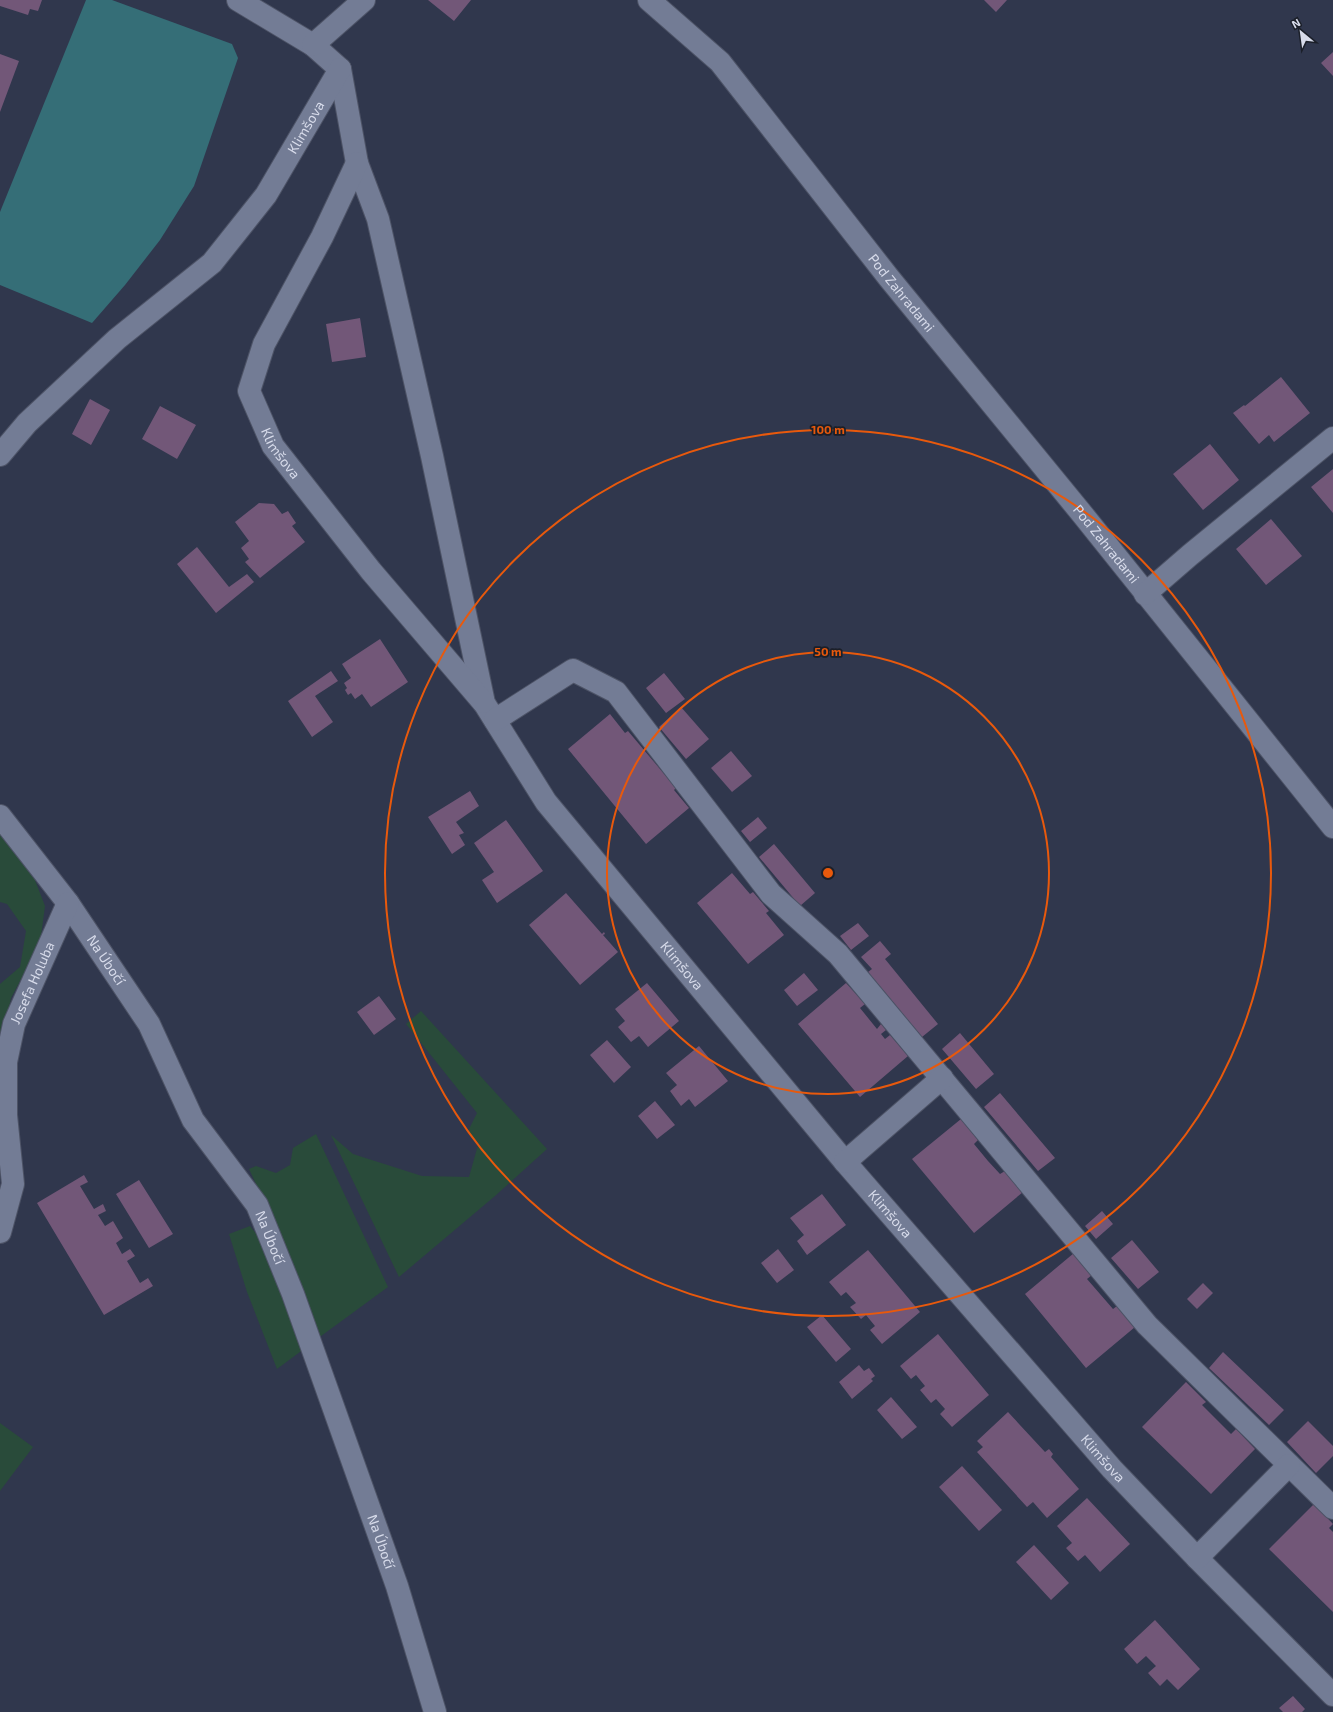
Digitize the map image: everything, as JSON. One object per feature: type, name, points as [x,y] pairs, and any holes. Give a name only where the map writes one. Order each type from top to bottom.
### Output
[{"type":"street","points":[[238,0],[313,45],[340,70]]},
{"type":"street","points":[[313,45],[364,0]]},
{"type":"street","name":"Pod Zahradami","points":[[649,0],[720,62],[889,278],[1084,515],[1145,594],[1333,827]]},
{"type":"street","name":"Klimšova","points":[[340,70],[357,163],[380,227],[490,712]]},
{"type":"street","name":"Klimšova","points":[[0,454],[27,423],[112,344],[212,263],[266,195],[340,70]]},
{"type":"street","name":"Klimšova","points":[[357,163],[322,237],[264,344],[249,391],[273,446],[371,571],[490,712],[546,802],[845,1162],[1112,1469],[1197,1558],[1333,1695]]},
{"type":"street","name":"Pod Zahradami","points":[[1145,594],[1190,555],[1333,438]]},
{"type":"street","points":[[490,712],[573,670],[616,692],[772,894],[838,954],[1147,1325],[1333,1508]]},
{"type":"street","name":"Na Úbočí","points":[[0,816],[68,903],[149,1024],[194,1120],[257,1205],[293,1294],[397,1586],[435,1712]]},
{"type":"street","name":"Josefa Holuba","points":[[0,1232],[13,1184],[6,1115],[6,1062],[14,1024],[68,903]]},
{"type":"street","points":[[845,1162],[942,1078]]},
{"type":"street","points":[[1197,1558],[1289,1465]]},
{"type":"shaded area","points":[[86,0],[112,0],[232,44],[238,58],[194,186],[160,240],[125,285],[92,323],[0,285],[0,212]]},
{"type":"shaded area","points":[[0,834],[35,880],[45,906],[40,944],[11,998],[0,1052],[0,984],[20,967],[26,931],[7,904],[0,902]]},
{"type":"shaded area","points":[[421,1011],[547,1149],[495,1196],[399,1277],[331,1135],[353,1154],[422,1176],[469,1177],[478,1145],[468,1131],[477,1113],[406,1024]]},
{"type":"shaded area","points":[[316,1134],[388,1287],[317,1339],[278,1231],[249,1169],[256,1166],[276,1173],[290,1165],[293,1148]]},
{"type":"shaded area","points":[[250,1226],[262,1241],[304,1349],[277,1369],[247,1292],[229,1234]]},
{"type":"shaded area","points":[[0,1423],[33,1447],[0,1491]]},
{"type":"building","points":[[0,0],[42,0],[38,11],[30,9],[28,15],[0,6]]},
{"type":"building","points":[[428,0],[471,0],[454,21]]},
{"type":"building","points":[[984,0],[1007,0],[996,12]]},
{"type":"building","points":[[1333,52],[1333,76],[1321,63]]},
{"type":"building","points":[[0,54],[19,61],[0,112]]},
{"type":"building","points":[[360,318],[366,357],[332,362],[326,324]]},
{"type":"building","points":[[1281,377],[1310,413],[1274,442],[1269,435],[1259,444],[1233,413],[1244,405],[1245,406]]},
{"type":"building","points":[[90,399],[110,410],[91,445],[72,434]]},
{"type":"building","points":[[160,406],[196,425],[177,459],[142,439]]},
{"type":"building","points":[[1210,444],[1239,480],[1203,510],[1173,474]]},
{"type":"building","points":[[1333,469],[1333,513],[1311,487]]},
{"type":"building","points":[[259,503],[274,504],[282,514],[288,511],[296,523],[292,526],[305,542],[260,578],[245,562],[249,559],[241,548],[249,541],[235,522]]},
{"type":"building","points":[[1271,519],[1302,556],[1266,585],[1236,549]]},
{"type":"building","points":[[197,547],[229,587],[247,574],[254,582],[216,613],[177,564]]},
{"type":"building","points":[[380,639],[408,682],[371,707],[362,694],[355,699],[351,693],[348,695],[345,690],[347,688],[344,683],[351,678],[342,664]]},
{"type":"building","points":[[331,671],[338,681],[315,696],[333,722],[312,737],[288,701]]},
{"type":"building","points":[[664,673],[685,699],[666,713],[646,688]]},
{"type":"building","points":[[681,707],[709,739],[686,759],[659,727]]},
{"type":"building","points":[[610,714],[625,733],[628,731],[676,788],[674,790],[689,808],[646,844],[568,749]]},
{"type":"building","points":[[731,751],[752,776],[732,792],[711,768]]},
{"type":"building","points":[[470,791],[479,806],[456,822],[464,833],[459,835],[465,845],[452,854],[428,817]]},
{"type":"building","points":[[758,817],[767,828],[750,842],[741,831]]},
{"type":"building","points":[[506,820],[543,871],[497,903],[482,880],[494,872],[474,843]]},
{"type":"building","points":[[774,844],[815,893],[800,906],[759,857]]},
{"type":"building","points":[[732,873],[750,894],[753,892],[769,911],[766,913],[784,935],[748,964],[697,903]]},
{"type":"building","points":[[566,893],[602,934],[604,932],[605,934],[603,935],[618,952],[580,985],[529,925]]},
{"type":"building","points":[[858,923],[869,936],[851,950],[840,936]]},
{"type":"building","points":[[880,941],[891,954],[885,959],[938,1024],[922,1037],[868,972],[872,969],[861,957]]},
{"type":"building","points":[[804,973],[818,990],[797,1006],[784,990]]},
{"type":"building","points":[[647,983],[679,1021],[648,1047],[639,1036],[631,1042],[618,1027],[625,1021],[615,1009]]},
{"type":"building","points":[[846,983],[865,1004],[860,1008],[877,1029],[881,1024],[886,1030],[881,1034],[885,1039],[890,1035],[908,1056],[860,1097],[798,1024]]},
{"type":"building","points":[[379,996],[396,1019],[374,1035],[357,1012]]},
{"type":"building","points":[[960,1033],[994,1074],[976,1089],[942,1049]]},
{"type":"building","points":[[607,1040],[631,1067],[614,1083],[590,1055]]},
{"type":"building","points":[[699,1046],[728,1081],[695,1107],[689,1099],[681,1106],[670,1091],[677,1085],[666,1073]]},
{"type":"building","points":[[1000,1093],[1055,1158],[1038,1171],[984,1107]]},
{"type":"building","points":[[655,1101],[675,1125],[657,1139],[638,1116]]},
{"type":"building","points":[[961,1119],[978,1140],[974,1144],[988,1161],[1000,1174],[1005,1171],[1023,1192],[974,1233],[912,1159]]},
{"type":"building","points":[[84,1175],[88,1182],[80,1186],[94,1209],[103,1204],[106,1211],[98,1215],[105,1226],[113,1221],[123,1238],[116,1243],[122,1254],[130,1249],[135,1256],[127,1261],[140,1283],[148,1278],[153,1286],[104,1315],[37,1203]]},
{"type":"building","points":[[139,1180],[173,1234],[149,1248],[116,1194]]},
{"type":"building","points":[[822,1194],[846,1225],[807,1255],[797,1241],[804,1235],[790,1218]]},
{"type":"building","points":[[1102,1211],[1113,1224],[1096,1239],[1085,1226]]},
{"type":"building","points":[[1132,1240],[1159,1272],[1138,1289],[1111,1258]]},
{"type":"building","points":[[778,1249],[794,1270],[777,1283],[761,1263]]},
{"type":"building","points":[[868,1250],[920,1312],[882,1344],[870,1330],[875,1326],[866,1315],[861,1319],[850,1307],[856,1303],[846,1292],[841,1296],[829,1282]]},
{"type":"building","points":[[1074,1253],[1092,1275],[1087,1279],[1113,1309],[1117,1306],[1135,1327],[1086,1368],[1025,1294]]},
{"type":"building","points":[[1203,1283],[1213,1293],[1197,1309],[1187,1299]]},
{"type":"building","points":[[822,1315],[851,1349],[836,1362],[807,1327]]},
{"type":"building","points":[[938,1334],[989,1395],[952,1427],[940,1414],[945,1409],[936,1399],[931,1403],[920,1390],[925,1386],[916,1375],[911,1379],[900,1366]]},
{"type":"building","points":[[1223,1352],[1284,1410],[1269,1425],[1209,1368]]},
{"type":"building","points":[[859,1365],[864,1371],[869,1368],[875,1376],[871,1379],[873,1381],[852,1399],[839,1382]]},
{"type":"building","points":[[1186,1382],[1206,1402],[1202,1405],[1231,1434],[1236,1429],[1255,1449],[1211,1494],[1142,1427]]},
{"type":"building","points":[[891,1397],[917,1427],[902,1439],[877,1410]]},
{"type":"building","points":[[1008,1412],[1045,1452],[1049,1449],[1053,1454],[1051,1457],[1079,1489],[1047,1518],[1033,1502],[1027,1507],[977,1452],[983,1447],[977,1441]]},
{"type":"building","points":[[1308,1421],[1333,1446],[1333,1456],[1316,1473],[1287,1442]]},
{"type":"building","points":[[962,1466],[1002,1510],[979,1531],[939,1487]]},
{"type":"building","points":[[1087,1498],[1130,1544],[1100,1572],[1085,1555],[1078,1561],[1066,1548],[1072,1543],[1057,1526]]},
{"type":"building","points":[[1314,1504],[1333,1524],[1329,1528],[1333,1532],[1333,1612],[1269,1549]]},
{"type":"building","points":[[1034,1545],[1069,1583],[1051,1600],[1016,1562]]},
{"type":"building","points":[[1155,1620],[1200,1669],[1178,1690],[1167,1679],[1160,1686],[1148,1673],[1156,1666],[1146,1656],[1137,1664],[1124,1649]]},
{"type":"building","points":[[1293,1696],[1305,1709],[1302,1712],[1283,1712],[1279,1708]]}]
